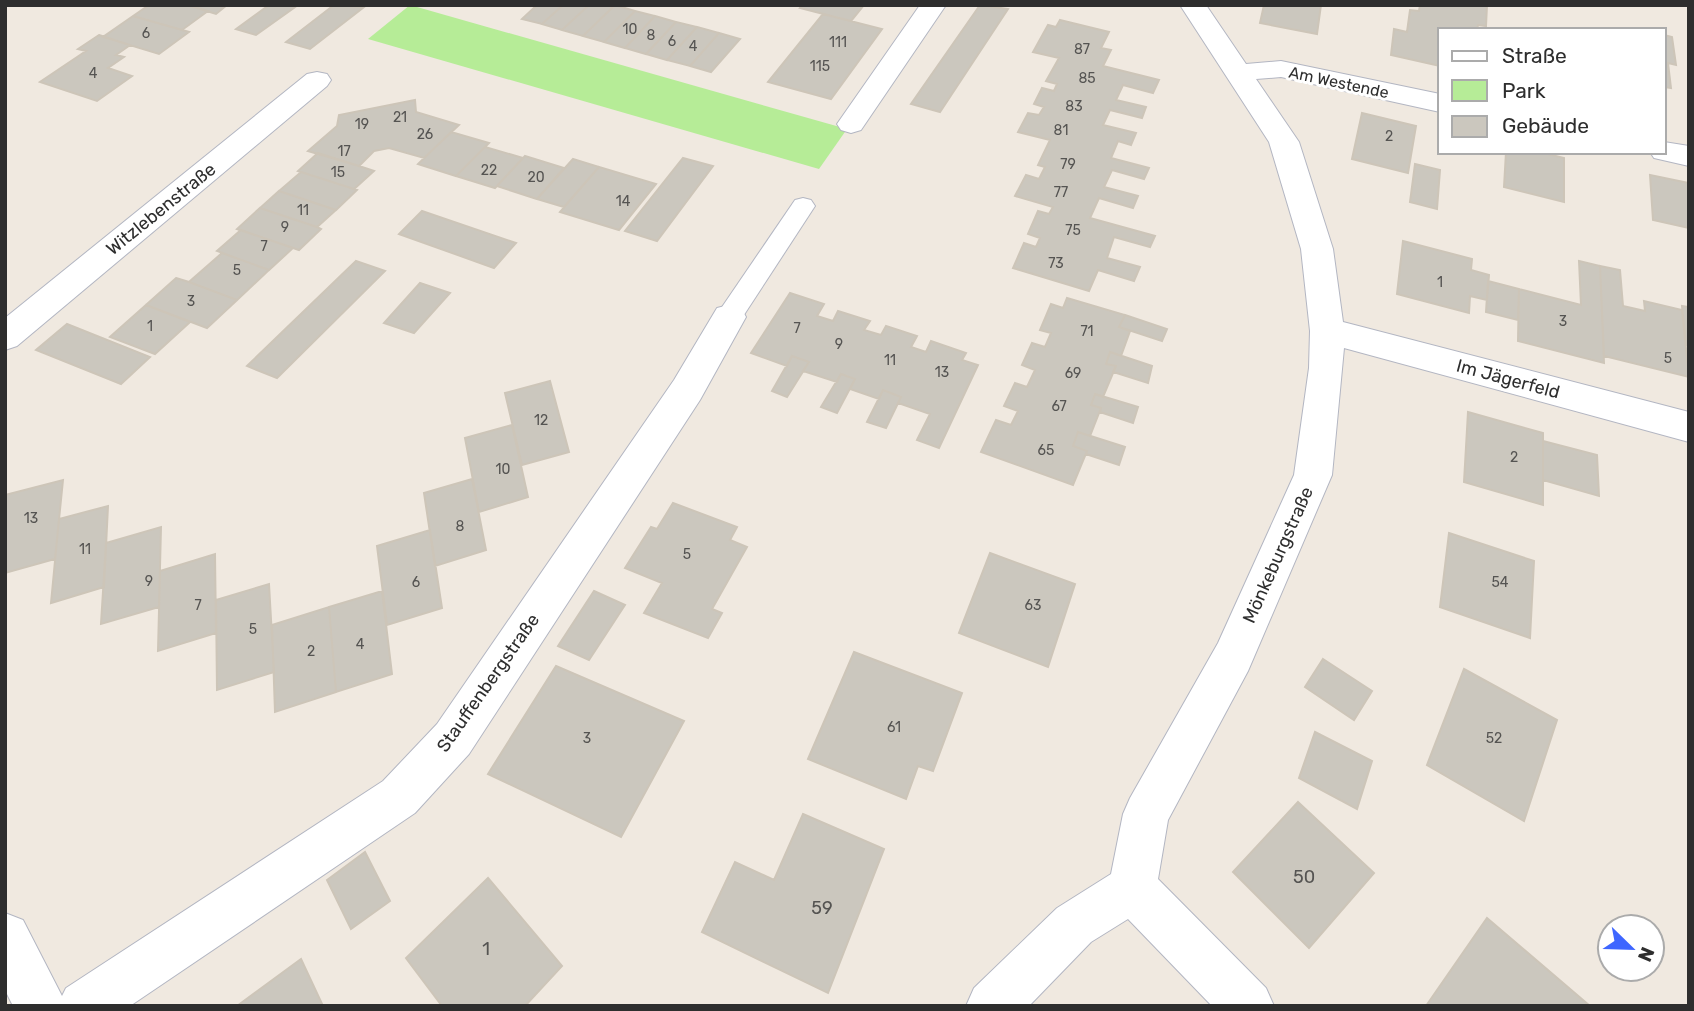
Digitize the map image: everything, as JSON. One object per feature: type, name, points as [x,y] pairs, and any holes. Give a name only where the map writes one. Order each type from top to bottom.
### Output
[{"type":"street","points":[[851,124],[933,5]]},
{"type":"street","name":"Mönkeburgstraße","points":[[1132,888],[1146,814],[1233,657],[1313,475],[1326,368],[1327,331],[1317,248],[1284,142],[1193,5]]},
{"type":"street","name":"Am Westende","points":[[1237,73],[1280,69],[1438,103]]},
{"type":"street","name":"Witzlebenstraße","points":[[5,337],[317,80]]},
{"type":"street","points":[[1666,151],[1689,156]]},
{"type":"street","name":"Stauffenbergstraße","points":[[84,1006],[399,797],[453,739],[687,390],[729,317]]},
{"type":"street","name":"Im Jägerfeld","points":[[1327,331],[1689,427]]},
{"type":"street","points":[[992,1006],[1074,925],[1132,888],[1248,1006]]},
{"type":"street","points":[[5,938],[41,1006]]},
{"type":"lane","points":[[729,317],[803,206]]},
{"type":"green space","points":[[410,5],[847,129],[819,169],[368,39]]},
{"type":"building","points":[[149,5],[187,5],[208,11],[182,30],[133,16]]},
{"type":"building","points":[[187,5],[227,5],[216,14]]},
{"type":"building","points":[[269,5],[298,5],[256,35],[236,29]]},
{"type":"building","points":[[334,5],[364,7],[310,49],[286,42]]},
{"type":"building","points":[[537,5],[563,5],[542,24],[522,19]]},
{"type":"building","points":[[563,5],[589,5],[562,30],[542,24]]},
{"type":"building","points":[[589,5],[615,5],[583,36],[562,30]]},
{"type":"building","points":[[615,5],[635,11],[604,42],[583,36]]},
{"type":"building","points":[[803,5],[864,5],[851,21],[800,8]]},
{"type":"building","points":[[980,5],[1008,9],[940,112],[911,104]]},
{"type":"building","points":[[1264,5],[1321,5],[1317,34],[1260,23]]},
{"type":"building","points":[[1420,5],[1487,5],[1486,26],[1438,28],[1438,66],[1391,55],[1394,29],[1407,32],[1410,10],[1419,11]]},
{"type":"building","points":[[635,11],[655,16],[625,48],[604,42]]},
{"type":"building","points":[[823,14],[882,29],[831,99],[768,82]]},
{"type":"building","points":[[133,16],[189,32],[159,54],[103,37]]},
{"type":"building","points":[[655,16],[676,22],[646,54],[625,48]]},
{"type":"building","points":[[1060,20],[1109,32],[1101,48],[1111,50],[1103,66],[1159,80],[1153,93],[1123,85],[1116,100],[1146,107],[1142,118],[1110,110],[1103,125],[1136,133],[1131,145],[1118,141],[1111,158],[1149,168],[1144,179],[1112,170],[1104,187],[1138,196],[1133,208],[1099,198],[1090,218],[1155,236],[1150,247],[1114,237],[1107,258],[1140,267],[1134,281],[1098,270],[1089,291],[1013,268],[1024,243],[1036,247],[1040,238],[1028,234],[1038,211],[1049,214],[1053,207],[1015,196],[1026,175],[1039,179],[1045,167],[1038,165],[1050,140],[1018,132],[1028,113],[1039,115],[1044,107],[1034,104],[1042,88],[1054,91],[1057,84],[1046,81],[1059,58],[1033,52],[1048,25],[1056,27]]},
{"type":"building","points":[[676,22],[697,27],[667,60],[646,54]]},
{"type":"building","points":[[697,27],[719,33],[690,66],[667,60]]},
{"type":"building","points":[[719,33],[740,39],[711,72],[690,66]]},
{"type":"building","points":[[99,35],[130,45],[116,55],[124,57],[108,68],[132,76],[97,101],[40,82],[86,51],[78,49]]},
{"type":"building","points":[[1666,36],[1672,37],[1676,65],[1668,63],[1671,88],[1666,87]]},
{"type":"building","points":[[415,100],[416,112],[459,125],[424,158],[389,148],[374,151],[359,166],[308,151],[337,126],[339,115]]},
{"type":"building","points":[[1362,113],[1416,126],[1408,173],[1352,159]]},
{"type":"building","points":[[451,132],[489,143],[456,176],[418,164]]},
{"type":"building","points":[[485,147],[523,158],[495,188],[456,176]]},
{"type":"building","points":[[318,153],[374,171],[354,189],[298,171]]},
{"type":"building","points":[[1506,154],[1548,154],[1564,158],[1564,202],[1504,187]]},
{"type":"building","points":[[525,156],[564,168],[537,199],[497,186]]},
{"type":"building","points":[[683,158],[713,166],[657,241],[625,231]]},
{"type":"building","points":[[573,159],[599,167],[564,207],[537,199]]},
{"type":"building","points":[[1415,164],[1440,170],[1437,209],[1410,202]]},
{"type":"building","points":[[599,167],[656,184],[619,230],[560,212]]},
{"type":"building","points":[[301,172],[357,190],[336,210],[279,191]]},
{"type":"building","points":[[1650,175],[1689,183],[1689,228],[1653,220]]},
{"type":"building","points":[[279,191],[336,210],[317,227],[260,208]]},
{"type":"building","points":[[260,208],[321,229],[299,250],[237,229]]},
{"type":"building","points":[[422,211],[516,243],[494,268],[399,234]]},
{"type":"building","points":[[241,230],[293,248],[269,270],[217,251]]},
{"type":"building","points":[[1403,241],[1472,259],[1471,270],[1489,275],[1487,300],[1470,296],[1469,313],[1397,294]]},
{"type":"building","points":[[222,253],[269,270],[237,300],[189,282]]},
{"type":"building","points":[[356,261],[385,271],[277,378],[247,366]]},
{"type":"building","points":[[1579,261],[1600,266],[1604,363],[1518,341],[1519,289],[1581,305]]},
{"type":"building","points":[[1600,266],[1620,270],[1623,306],[1645,311],[1644,301],[1682,310],[1689,377],[1604,356]]},
{"type":"building","points":[[176,278],[237,300],[207,328],[146,305]]},
{"type":"building","points":[[1488,281],[1519,289],[1518,320],[1486,312]]},
{"type":"building","points":[[420,283],[450,293],[414,333],[384,323]]},
{"type":"building","points":[[790,293],[824,304],[817,316],[833,321],[838,311],[870,321],[864,330],[881,335],[886,326],[917,336],[911,347],[926,352],[931,341],[966,353],[962,360],[978,365],[939,448],[917,440],[930,414],[898,403],[901,397],[883,390],[879,399],[850,389],[855,379],[841,374],[837,382],[803,371],[809,362],[792,356],[787,366],[751,353]]},
{"type":"building","points":[[1067,298],[1125,315],[1119,327],[1130,331],[1121,356],[1110,352],[1106,364],[1116,366],[1103,397],[1095,394],[1091,405],[1101,408],[1090,436],[1078,432],[1073,446],[1087,451],[1073,485],[981,452],[996,420],[1011,425],[1018,411],[1004,406],[1015,383],[1027,387],[1035,370],[1022,365],[1032,343],[1045,347],[1051,333],[1040,330],[1051,304],[1063,308]]},
{"type":"building","points":[[146,305],[190,322],[155,354],[110,337]]},
{"type":"building","points":[[1682,306],[1689,307],[1689,345],[1686,345]]},
{"type":"building","points":[[1125,315],[1167,329],[1162,341],[1119,327]]},
{"type":"building","points":[[67,324],[150,357],[121,384],[36,350]]},
{"type":"building","points":[[1110,352],[1152,366],[1148,383],[1113,372],[1116,366],[1106,364]]},
{"type":"building","points":[[792,356],[809,362],[787,397],[772,391]]},
{"type":"building","points":[[841,374],[855,379],[837,413],[821,407]]},
{"type":"building","points":[[550,381],[569,452],[522,465],[505,393]]},
{"type":"building","points":[[883,390],[901,397],[886,428],[867,422]]},
{"type":"building","points":[[1095,394],[1138,407],[1133,423],[1100,412],[1101,408],[1091,405]]},
{"type":"building","points":[[1468,412],[1543,433],[1543,505],[1464,482]]},
{"type":"building","points":[[512,425],[528,497],[479,512],[465,438]]},
{"type":"building","points":[[1078,432],[1125,447],[1119,465],[1086,454],[1087,451],[1073,446]]},
{"type":"building","points":[[1543,441],[1597,455],[1599,496],[1543,480]]},
{"type":"building","points":[[472,479],[486,550],[435,566],[424,493]]},
{"type":"building","points":[[63,480],[55,559],[5,573],[5,495]]},
{"type":"building","points":[[673,503],[737,527],[730,540],[747,547],[712,609],[722,613],[708,638],[644,613],[662,583],[625,568],[651,527],[657,529]]},
{"type":"building","points":[[108,506],[104,587],[51,603],[59,519]]},
{"type":"building","points":[[161,527],[159,607],[101,624],[106,543]]},
{"type":"building","points":[[430,530],[442,608],[387,625],[377,546]]},
{"type":"building","points":[[1449,533],[1534,561],[1530,638],[1440,607]]},
{"type":"building","points":[[990,553],[1075,584],[1048,667],[959,633]]},
{"type":"building","points":[[215,554],[216,633],[158,651],[160,571]]},
{"type":"building","points":[[269,584],[274,672],[217,690],[216,600]]},
{"type":"building","points":[[382,591],[392,674],[336,692],[329,607]]},
{"type":"building","points":[[594,591],[625,605],[589,660],[558,646]]},
{"type":"building","points":[[329,607],[336,692],[275,712],[272,625]]},
{"type":"building","points":[[854,652],[962,693],[933,771],[918,766],[906,799],[808,759]]},
{"type":"building","points":[[1323,659],[1372,691],[1354,720],[1305,687]]},
{"type":"building","points":[[556,666],[684,721],[621,837],[488,774]]},
{"type":"building","points":[[1464,669],[1557,720],[1524,821],[1427,765]]},
{"type":"building","points":[[1315,732],[1372,761],[1357,809],[1299,778]]},
{"type":"building","points":[[1298,802],[1374,873],[1309,948],[1233,872]]},
{"type":"building","points":[[803,814],[884,849],[828,993],[702,932],[735,862],[774,880]]},
{"type":"building","points":[[365,852],[390,901],[351,929],[327,880]]},
{"type":"building","points":[[488,878],[562,966],[525,1006],[442,1006],[406,958]]},
{"type":"building","points":[[1487,918],[1590,1006],[1426,1006]]},
{"type":"building","points":[[301,959],[323,1006],[237,1006]]}]
